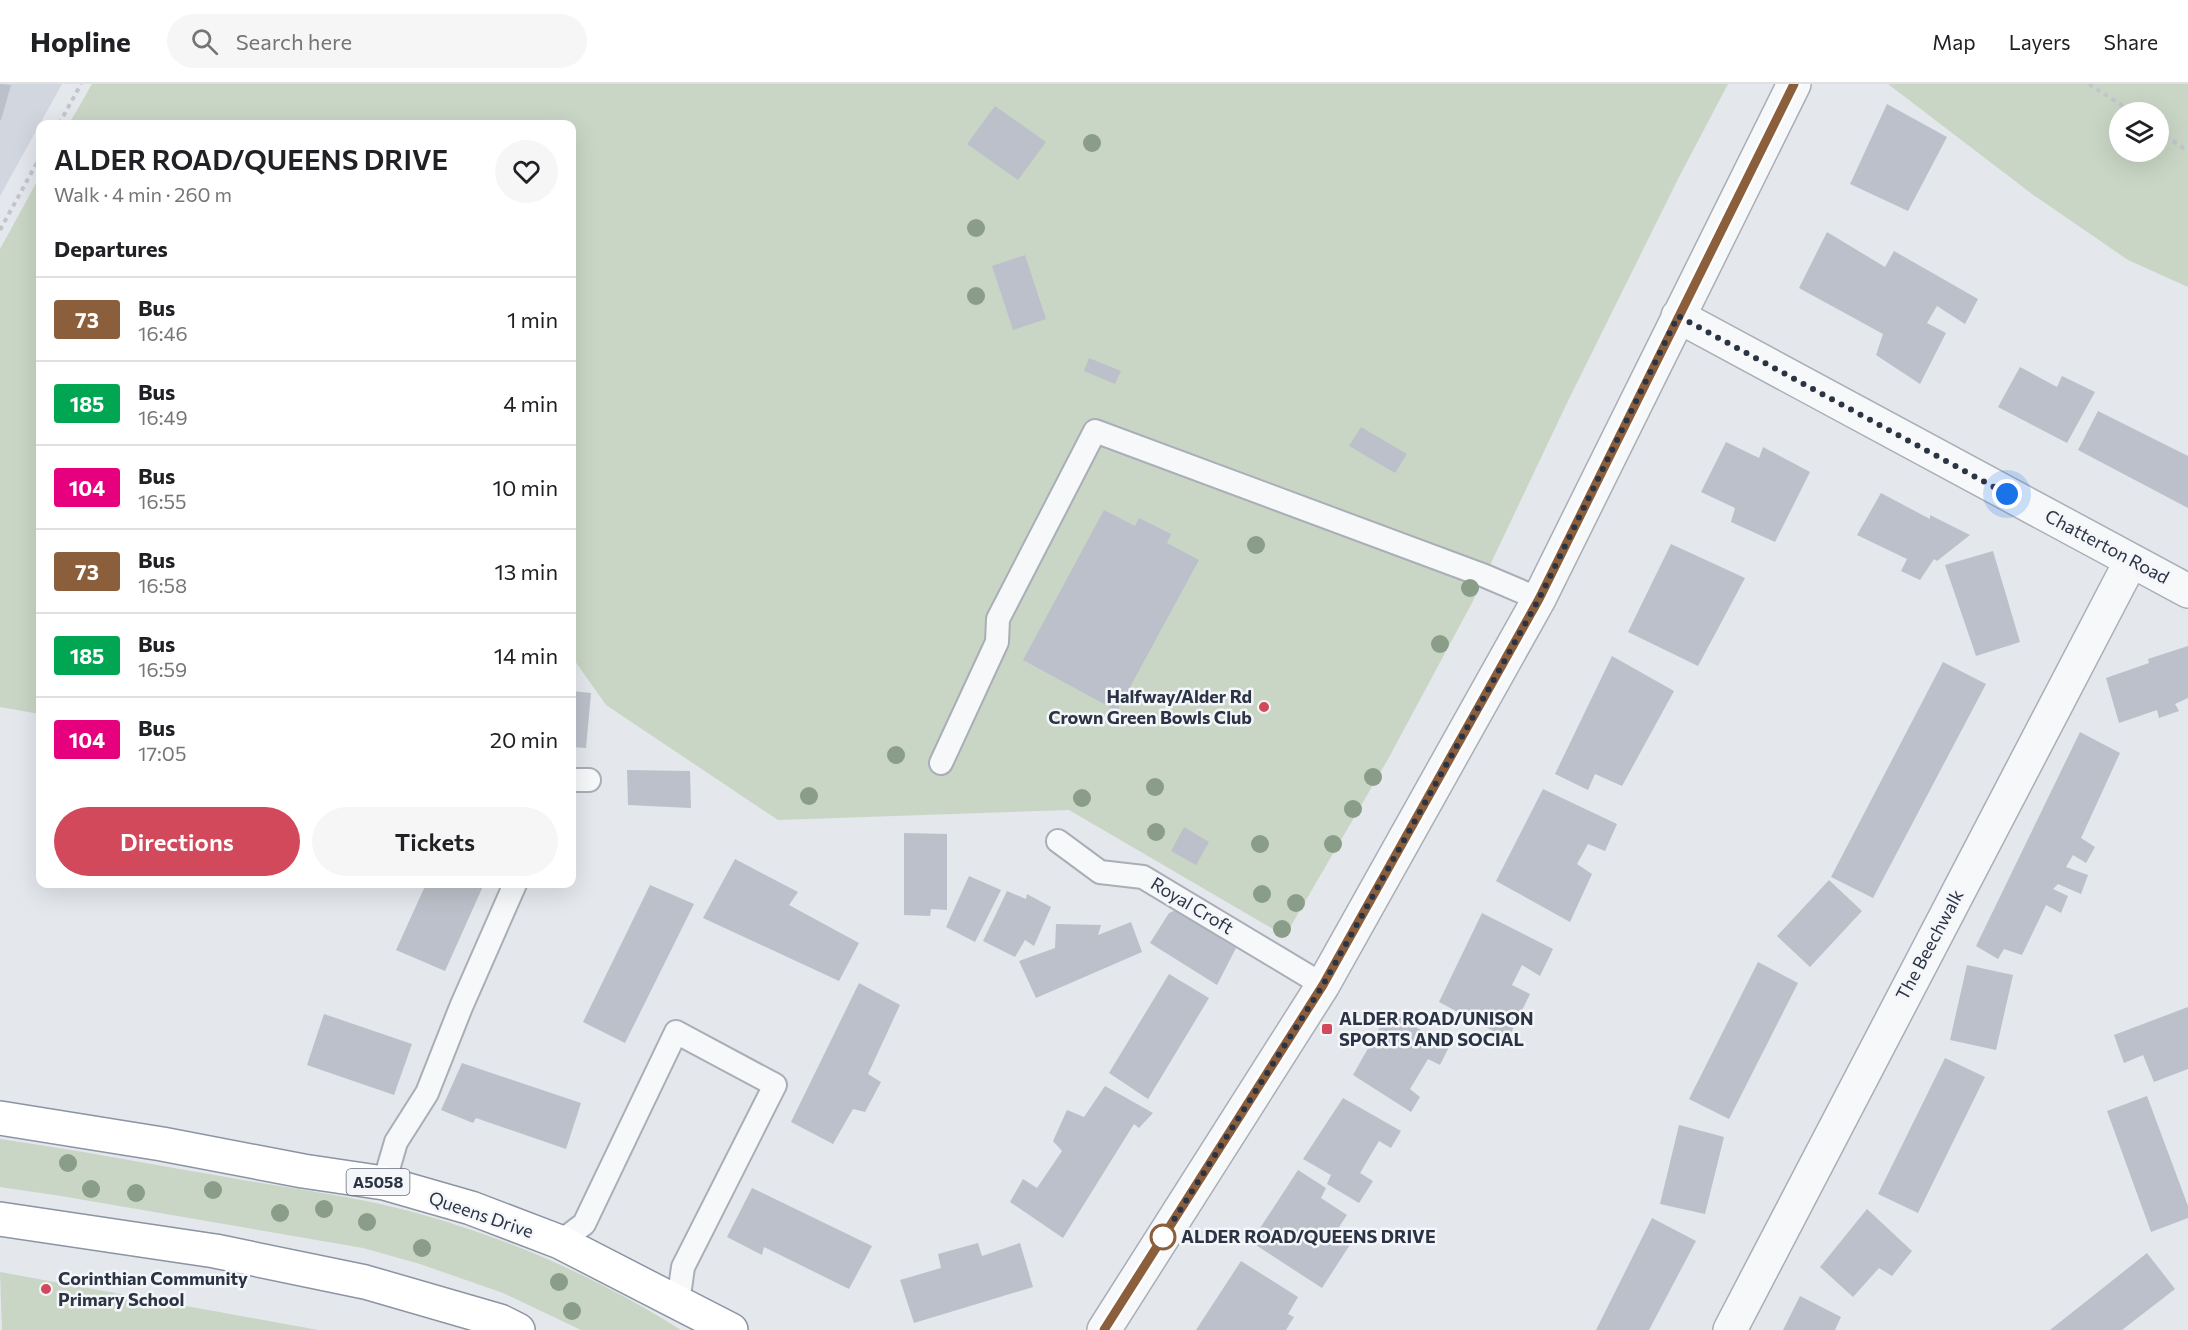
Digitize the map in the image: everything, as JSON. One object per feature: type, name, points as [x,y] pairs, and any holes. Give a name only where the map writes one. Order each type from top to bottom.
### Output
[{"type":"highway","name":"Queens Drive","points":[[0,1118],[384,1183],[471,1208],[560,1242],[721,1327]]},
{"type":"highway","points":[[0,1219],[215,1251],[365,1282],[500,1321],[518,1330]]},
{"type":"street","points":[[1104,1330],[1323,985],[1539,599],[1794,84]]},
{"type":"street","name":"Chatterton Road","points":[[1678,316],[2188,591]]},
{"type":"street","name":"The Beechwalk","points":[[1730,1330],[2131,561]]},
{"type":"lane","points":[[941,763],[997,642],[998,619],[1095,431],[1441,559],[1539,599]]},
{"type":"lane","name":"Royal Croft","points":[[1058,842],[1100,872],[1143,877],[1323,985]]},
{"type":"lane","points":[[384,1183],[396,1142],[427,1093],[512,888]]},
{"type":"lane","points":[[560,1242],[584,1224],[676,1032],[775,1085],[683,1267],[678,1303]]},
{"type":"path","points":[[61,120],[81,84]]},
{"type":"path","points":[[2089,84],[2117,102]]},
{"type":"path","points":[[2169,138],[2188,151]]},
{"type":"path","points":[[0,230],[36,164]]},
{"type":"shaded area","points":[[0,84],[62,84],[42,120],[36,120],[36,131],[0,196]]},
{"type":"green space","points":[[92,84],[1728,84],[1678,179],[1567,403],[1473,601],[1387,761],[1285,936],[1069,810],[778,820],[606,705],[576,663],[576,120],[71,120]]},
{"type":"green space","points":[[1888,84],[2188,84],[2188,287],[2128,260],[2032,194]]},
{"type":"green space","points":[[36,183],[36,713],[0,707],[0,249]]},
{"type":"green space","points":[[0,1139],[336,1195],[416,1213],[534,1253],[609,1289],[681,1330],[581,1330],[503,1293],[420,1264],[363,1248],[0,1187]]},
{"type":"green space","name":"Corinthian Community Primary School","points":[[0,1272],[318,1330],[2,1330]]},
{"type":"building","points":[[0,84],[11,85],[1,120],[0,120]]},
{"type":"building","points":[[1887,104],[1947,137],[1908,211],[1850,184]]},
{"type":"building","points":[[995,106],[1046,142],[1018,180],[967,144]]},
{"type":"building","points":[[1827,232],[1885,267],[1894,251],[1978,299],[1965,324],[1937,306],[1927,323],[1946,333],[1920,384],[1876,355],[1883,334],[1799,288]]},
{"type":"building","points":[[1025,255],[1046,319],[1013,330],[992,266]]},
{"type":"building","points":[[1089,358],[1121,371],[1115,384],[1084,371]]},
{"type":"building","points":[[2020,367],[2057,387],[2062,376],[2095,392],[2067,443],[1998,407]]},
{"type":"building","points":[[2098,411],[2188,456],[2188,508],[2078,450]]},
{"type":"building","points":[[1361,427],[1407,454],[1395,473],[1349,446]]},
{"type":"building","points":[[1726,442],[1759,458],[1763,447],[1810,472],[1775,542],[1731,522],[1735,508],[1701,492]]},
{"type":"building","points":[[1881,493],[1930,519],[1930,515],[1970,535],[1937,561],[1934,559],[1920,580],[1901,571],[1907,559],[1857,535]]},
{"type":"building","points":[[1104,510],[1135,526],[1139,518],[1171,534],[1167,543],[1199,560],[1117,711],[1023,660]]},
{"type":"building","points":[[1671,544],[1745,578],[1698,666],[1628,632]]},
{"type":"building","points":[[1993,551],[2020,642],[1976,656],[1945,565]]},
{"type":"building","points":[[2188,646],[2188,698],[2175,704],[2179,711],[2159,718],[2157,710],[2119,723],[2106,678],[2149,663],[2148,659]]},
{"type":"building","points":[[1612,656],[1674,691],[1622,786],[1595,774],[1588,790],[1555,774]]},
{"type":"building","points":[[1943,662],[1986,684],[1873,898],[1831,877]]},
{"type":"building","points":[[576,691],[591,693],[586,748],[576,747]]},
{"type":"building","points":[[2080,732],[2120,753],[2081,838],[2095,847],[2086,863],[2073,855],[2066,867],[2088,875],[2081,894],[2058,884],[2053,889],[2068,896],[2061,913],[2046,905],[2022,955],[2004,949],[1998,959],[1976,946]]},
{"type":"building","points":[[627,770],[690,771],[691,808],[628,805]]},
{"type":"building","points":[[1543,789],[1617,824],[1605,851],[1588,844],[1577,864],[1592,874],[1570,922],[1496,881]]},
{"type":"building","points":[[1184,827],[1209,842],[1196,865],[1171,851]]},
{"type":"building","points":[[904,833],[947,834],[947,910],[931,909],[930,916],[904,915]]},
{"type":"building","points":[[735,859],[798,892],[789,905],[859,943],[839,981],[703,918]]},
{"type":"building","points":[[969,876],[1001,890],[975,942],[946,927]]},
{"type":"building","points":[[1829,880],[1862,911],[1810,967],[1777,936]]},
{"type":"building","points":[[650,885],[694,904],[625,1043],[583,1022]]},
{"type":"building","points":[[424,888],[482,888],[445,971],[396,950]]},
{"type":"building","points":[[1007,891],[1026,899],[1027,894],[1051,907],[1034,946],[1025,940],[1015,957],[983,941]]},
{"type":"building","points":[[1176,910],[1236,948],[1217,985],[1150,943],[1169,913]]},
{"type":"building","points":[[1482,913],[1553,949],[1540,976],[1522,965],[1512,985],[1530,994],[1508,1039],[1439,1002]]},
{"type":"building","points":[[1131,922],[1142,952],[1036,998],[1019,961],[1055,948],[1056,924],[1101,925],[1098,935]]},
{"type":"building","points":[[1758,962],[1798,983],[1729,1119],[1689,1099]]},
{"type":"building","points":[[1967,965],[2013,975],[1996,1050],[1950,1040]]},
{"type":"building","points":[[1169,974],[1209,998],[1148,1099],[1109,1073]]},
{"type":"building","points":[[859,983],[900,1005],[868,1074],[881,1082],[865,1112],[853,1109],[833,1144],[791,1122]]},
{"type":"building","points":[[2188,1007],[2188,1069],[2154,1082],[2143,1055],[2124,1063],[2114,1035]]},
{"type":"building","points":[[1389,1011],[1449,1047],[1440,1065],[1428,1059],[1410,1089],[1420,1097],[1411,1112],[1353,1075]]},
{"type":"building","points":[[324,1014],[412,1044],[394,1095],[307,1065]]},
{"type":"building","points":[[1945,1058],[1985,1077],[1918,1213],[1878,1194]]},
{"type":"building","points":[[462,1063],[581,1103],[566,1149],[476,1118],[473,1123],[441,1110]]},
{"type":"building","points":[[1105,1086],[1153,1113],[1139,1128],[1134,1124],[1063,1238],[1010,1202],[1023,1179],[1037,1188],[1062,1151],[1053,1141],[1067,1110],[1084,1117]]},
{"type":"building","points":[[2147,1096],[2188,1206],[2188,1218],[2151,1232],[2107,1111]]},
{"type":"building","points":[[1343,1098],[1401,1131],[1391,1148],[1379,1141],[1360,1173],[1373,1181],[1359,1203],[1327,1184],[1331,1175],[1303,1159]]},
{"type":"building","points":[[1679,1125],[1724,1137],[1705,1214],[1660,1204]]},
{"type":"building","points":[[1298,1170],[1326,1188],[1321,1198],[1347,1215],[1339,1227],[1355,1237],[1322,1288],[1251,1242]]},
{"type":"building","points":[[752,1188],[872,1246],[849,1289],[764,1247],[762,1255],[727,1237]]},
{"type":"building","points":[[1867,1209],[1912,1251],[1892,1276],[1879,1268],[1853,1297],[1820,1267]]},
{"type":"building","points":[[1652,1218],[1696,1241],[1649,1330],[1596,1330]]},
{"type":"building","points":[[978,1243],[982,1256],[1020,1243],[1033,1287],[914,1323],[900,1280],[941,1268],[938,1254]]},
{"type":"building","points":[[2147,1253],[2175,1289],[2122,1330],[2050,1330]]},
{"type":"building","points":[[1241,1261],[1298,1297],[1288,1314],[1294,1317],[1286,1330],[1196,1330]]},
{"type":"building","points":[[1800,1296],[1841,1317],[1835,1330],[1783,1330]]},
{"type":"bus line","name":"73","points":[[1104,1330],[1323,985],[1539,599],[1794,84]]},
{"type":"place","name":"Halfway/Alder Rd Crown Green Bowls Club","points":[[1264,707]]},
{"type":"place","name":"ALDER ROAD/UNISON SPORTS AND SOCIAL","points":[[1327,1029]]},
{"type":"place","name":"ALDER ROAD/QUEENS DRIVE","points":[[1163,1237]]},
{"type":"place","name":"Corinthian Community Primary School","points":[[46,1289]]},
{"type":"route","points":[[1163,1237],[1323,985],[1539,599],[1678,316],[2007,494]]}]
